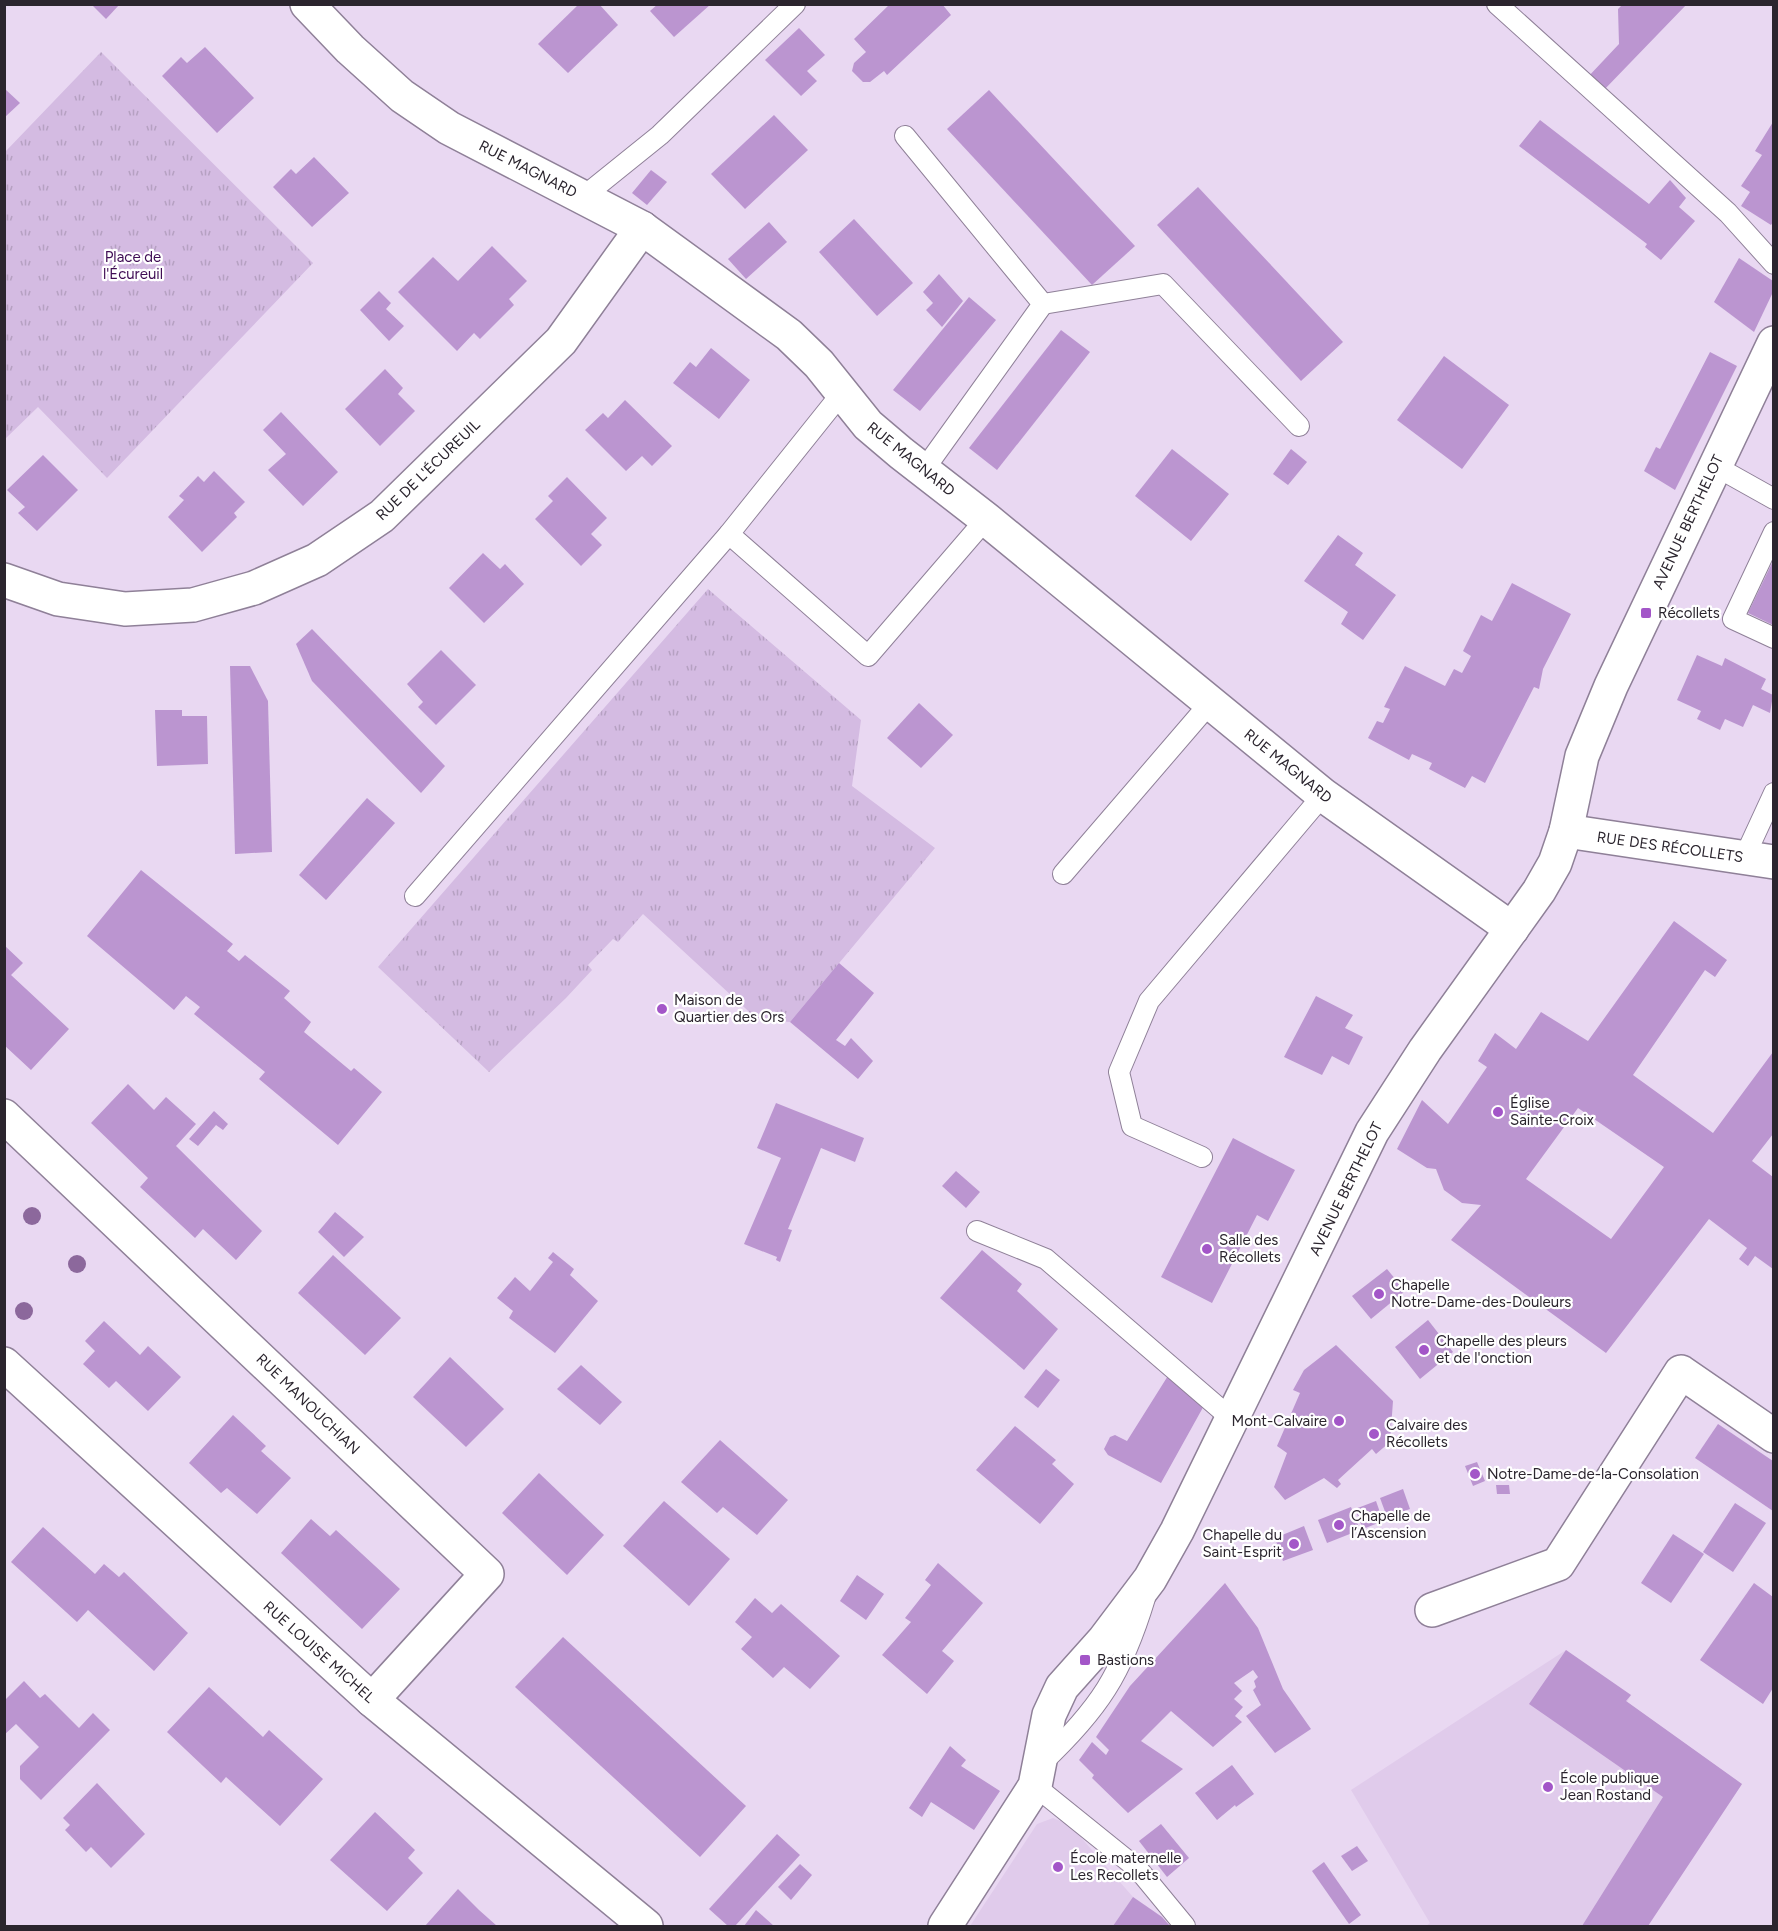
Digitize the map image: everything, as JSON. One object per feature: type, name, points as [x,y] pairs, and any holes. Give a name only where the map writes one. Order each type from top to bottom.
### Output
[{"type":"street","name":"RUE MAGNARD","points":[[307,4],[350,50],[402,96],[449,128],[642,228],[789,335],[819,364],[868,425],[923,471],[986,519],[1323,795],[1512,930]]},
{"type":"street","name":"RUE DE L'ÉCUREUIL","points":[[4,580],[58,598],[125,609],[193,605],[254,588],[317,560],[382,516],[561,341],[588,307],[642,228]]},
{"type":"street","name":"AVENUE BERTHELOT","points":[[945,1926],[1037,1776],[1049,1715],[1062,1687],[1104,1640],[1150,1579],[1233,1419],[1372,1132],[1425,1050],[1512,930],[1556,863],[1566,831],[1582,756],[1611,686],[1773,343]]},
{"type":"street","name":"RUE DES RÉCOLLETS","points":[[1566,831],[1759,860]]},
{"type":"street","name":"RUE MANOUCHIAN","points":[[4,1116],[487,1575],[372,1700]]},
{"type":"street","name":"RUE LOUISE MICHEL","points":[[4,1364],[372,1700],[646,1926]]},
{"type":"street","points":[[1432,1610],[1558,1564],[1681,1372],[1773,1436]]},
{"type":"lane","points":[[583,197],[660,135],[795,4]]},
{"type":"lane","points":[[1497,4],[1728,213],[1773,264]]},
{"type":"lane","points":[[905,136],[1043,304]]},
{"type":"lane","points":[[923,471],[1043,304],[1163,284],[1299,426]]},
{"type":"lane","points":[[415,896],[729,534],[841,394]]},
{"type":"lane","points":[[1715,466],[1773,499]]},
{"type":"lane","points":[[729,534],[868,656],[986,519]]},
{"type":"lane","points":[[1773,532],[1733,619],[1773,638]]},
{"type":"lane","points":[[1063,874],[1210,703]]},
{"type":"lane","points":[[1759,860],[1773,793]]},
{"type":"lane","points":[[1202,1157],[1132,1126],[1119,1072],[1149,1001],[1323,795]]},
{"type":"lane","points":[[977,1231],[1046,1259],[1233,1419]]},
{"type":"lane","points":[[1037,1776],[1138,1869],[1185,1926]]},
{"type":"shaded area","name":"École publique Jean Rostand","points":[[1566,1650],[1631,1695],[1627,1702],[1742,1784],[1648,1926],[1426,1926],[1430,1923],[1351,1790]]},
{"type":"shaded area","name":"École maternelle Les Recollets","points":[[1053,1818],[1070,1825],[1133,1897],[1162,1917],[1170,1926],[970,1926],[1037,1824]]},
{"type":"green space","name":"Place de l'Écureuil","points":[[101,52],[313,263],[107,478],[38,407],[4,440],[5,152]]},
{"type":"green space","points":[[708,589],[861,720],[852,786],[935,848],[790,1022],[758,1020],[643,914],[618,942],[613,939],[588,965],[592,970],[566,998],[489,1072],[378,967]]},
{"type":"building","points":[[91,4],[120,4],[106,19]]},
{"type":"building","points":[[579,4],[599,4],[618,25],[568,73],[538,44]]},
{"type":"building","points":[[658,4],[711,4],[674,37],[650,11]]},
{"type":"building","points":[[890,4],[942,4],[951,15],[887,75],[884,71],[870,82],[863,82],[852,71],[854,63],[866,52],[854,39]]},
{"type":"building","points":[[1623,4],[1687,4],[1602,92],[1587,78],[1619,44],[1618,9]]},
{"type":"building","points":[[799,28],[825,55],[807,71],[817,81],[801,96],[765,60]]},
{"type":"building","points":[[205,47],[254,98],[217,133],[162,76],[181,57],[187,63]]},
{"type":"building","points":[[4,88],[20,103],[4,118]]},
{"type":"building","points":[[989,90],[1135,246],[1092,285],[947,129]]},
{"type":"building","points":[[774,115],[808,150],[745,209],[711,174]]},
{"type":"building","points":[[1540,120],[1649,204],[1670,180],[1686,198],[1679,207],[1695,221],[1661,260],[1645,247],[1647,244],[1519,146]]},
{"type":"building","points":[[1773,122],[1773,222],[1771,225],[1741,206],[1750,192],[1741,186],[1762,155],[1755,151]]},
{"type":"building","points":[[314,157],[349,193],[312,227],[273,187],[291,169],[296,174]]},
{"type":"building","points":[[651,170],[667,182],[647,205],[632,193]]},
{"type":"building","points":[[1198,187],[1343,342],[1301,381],[1157,225]]},
{"type":"building","points":[[854,219],[913,283],[877,316],[819,252]]},
{"type":"building","points":[[769,222],[787,242],[746,279],[728,259]]},
{"type":"building","points":[[492,246],[527,281],[509,299],[514,305],[480,339],[474,333],[457,351],[398,292],[433,257],[458,281]]},
{"type":"building","points":[[1739,258],[1773,281],[1773,292],[1754,332],[1714,302]]},
{"type":"building","points":[[939,274],[963,301],[942,327],[926,310],[933,303],[923,292]]},
{"type":"building","points":[[379,291],[391,303],[386,309],[404,326],[389,341],[360,310]]},
{"type":"building","points":[[969,297],[996,320],[920,411],[893,390]]},
{"type":"building","points":[[1061,330],[1090,352],[997,470],[969,448]]},
{"type":"building","points":[[711,348],[750,380],[719,419],[673,383],[690,362],[696,367]]},
{"type":"building","points":[[1710,352],[1737,366],[1675,490],[1644,471],[1656,447],[1660,449]]},
{"type":"building","points":[[1444,356],[1509,405],[1462,469],[1397,420]]},
{"type":"building","points":[[385,369],[403,388],[398,394],[415,411],[380,446],[345,409]]},
{"type":"building","points":[[625,400],[672,446],[652,466],[642,456],[626,471],[585,430],[603,413],[608,418]]},
{"type":"building","points":[[281,412],[338,472],[303,506],[268,470],[286,454],[263,430]]},
{"type":"building","points":[[1172,449],[1229,494],[1191,541],[1135,496]]},
{"type":"building","points":[[1291,449],[1307,462],[1288,485],[1273,474]]},
{"type":"building","points":[[43,455],[78,490],[37,531],[18,513],[25,507],[7,490]]},
{"type":"building","points":[[214,471],[245,502],[234,513],[237,517],[202,552],[168,517],[184,500],[179,496],[198,476],[204,482]]},
{"type":"building","points":[[567,477],[607,518],[591,534],[602,545],[581,566],[535,519],[553,501],[548,496]]},
{"type":"building","points":[[1338,535],[1363,553],[1355,565],[1396,595],[1363,640],[1341,624],[1348,612],[1304,581]]},
{"type":"building","points":[[483,553],[500,569],[505,564],[524,584],[484,623],[449,588]]},
{"type":"building","points":[[1773,561],[1773,625],[1748,613]]},
{"type":"building","points":[[1512,583],[1571,614],[1543,669],[1539,689],[1534,687],[1485,783],[1472,776],[1465,788],[1429,769],[1432,763],[1412,754],[1409,760],[1368,738],[1377,721],[1383,723],[1390,709],[1384,707],[1405,666],[1445,686],[1454,669],[1462,673],[1471,656],[1463,651],[1481,615],[1492,621]]},
{"type":"building","points":[[312,629],[445,766],[421,793],[312,681],[296,644]]},
{"type":"building","points":[[441,650],[476,685],[436,725],[418,707],[423,702],[407,684]]},
{"type":"building","points":[[1697,655],[1722,666],[1725,658],[1766,679],[1761,689],[1773,695],[1770,713],[1753,705],[1743,727],[1725,719],[1720,730],[1697,719],[1701,711],[1677,700]]},
{"type":"building","points":[[230,666],[250,666],[268,701],[272,852],[235,854]]},
{"type":"building","points":[[919,703],[953,735],[921,768],[887,738]]},
{"type":"building","points":[[155,710],[182,710],[182,716],[207,716],[208,764],[157,766]]},
{"type":"building","points":[[367,798],[395,823],[326,900],[299,875]]},
{"type":"building","points":[[141,870],[233,944],[227,951],[239,961],[245,955],[290,991],[284,998],[311,1022],[304,1032],[351,1071],[354,1068],[382,1092],[338,1145],[259,1079],[265,1072],[194,1014],[200,1007],[186,996],[174,1010],[87,936]]},
{"type":"building","points":[[1674,921],[1727,960],[1715,977],[1705,970],[1633,1075],[1713,1133],[1773,1052],[1773,1134],[1752,1161],[1773,1177],[1773,1269],[1755,1256],[1748,1266],[1739,1259],[1747,1248],[1709,1219],[1606,1353],[1451,1240],[1481,1205],[1462,1203],[1444,1190],[1436,1169],[1427,1168],[1397,1149],[1422,1100],[1448,1124],[1487,1067],[1478,1061],[1495,1033],[1516,1049],[1541,1012],[1588,1041]],"holes":[[[1578,1108],[1664,1167],[1611,1239],[1526,1179]]]},
{"type":"building","points":[[4,945],[23,963],[11,975],[69,1029],[31,1070],[4,1045]]},
{"type":"building","points":[[839,963],[874,993],[836,1040],[845,1046],[851,1038],[873,1061],[858,1079],[790,1022]]},
{"type":"building","points":[[1316,996],[1353,1015],[1345,1028],[1363,1037],[1349,1065],[1332,1056],[1322,1075],[1284,1057]]},
{"type":"building","points":[[128,1084],[154,1110],[166,1097],[196,1124],[176,1146],[262,1231],[236,1260],[203,1229],[195,1238],[140,1187],[148,1178],[91,1123]]},
{"type":"building","points":[[776,1103],[864,1138],[855,1162],[821,1148],[788,1229],[792,1230],[780,1262],[776,1260],[777,1257],[744,1244],[781,1158],[757,1148]]},
{"type":"building","points":[[214,1111],[228,1124],[223,1130],[216,1125],[198,1146],[189,1139]]},
{"type":"building","name":"Salle des Récollets","points":[[1233,1138],[1295,1170],[1268,1221],[1257,1215],[1212,1303],[1161,1277]]},
{"type":"building","points":[[956,1171],[980,1192],[966,1208],[942,1186]]},
{"type":"building","points":[[335,1212],[364,1237],[344,1257],[318,1232]]},
{"type":"building","points":[[982,1250],[1022,1284],[1017,1291],[1058,1329],[1024,1370],[940,1298]]},
{"type":"building","points":[[553,1252],[574,1269],[570,1275],[598,1301],[555,1353],[509,1318],[513,1311],[497,1298],[515,1277],[530,1291],[553,1262],[548,1258]]},
{"type":"building","points":[[333,1255],[401,1318],[365,1355],[298,1293]]},
{"type":"building","name":"Chapelle Notre-Dame-des-Douleurs","points":[[1387,1269],[1405,1291],[1371,1319],[1352,1296]]},
{"type":"building","name":"Chapelle des pleurs et de l'onction","points":[[1428,1320],[1453,1352],[1420,1379],[1395,1347]]},
{"type":"building","points":[[104,1321],[140,1355],[148,1346],[181,1377],[148,1411],[116,1381],[109,1388],[83,1364],[95,1351],[85,1341]]},
{"type":"building","name":"Mont-Calvaire","points":[[1336,1345],[1393,1401],[1390,1442],[1376,1454],[1372,1449],[1338,1480],[1341,1484],[1337,1488],[1324,1478],[1285,1500],[1274,1487],[1287,1453],[1277,1446],[1300,1393],[1293,1390],[1304,1370]]},
{"type":"building","points":[[450,1357],[504,1409],[466,1447],[413,1397]]},
{"type":"building","points":[[581,1365],[622,1402],[600,1425],[557,1389]]},
{"type":"building","points":[[1046,1369],[1060,1380],[1038,1408],[1024,1397]]},
{"type":"building","points":[[1171,1371],[1180,1377],[1176,1385],[1206,1402],[1161,1483],[1108,1455],[1104,1449],[1110,1437],[1115,1435],[1127,1441]]},
{"type":"building","points":[[233,1415],[266,1446],[261,1451],[291,1478],[257,1514],[227,1488],[221,1493],[189,1463]]},
{"type":"building","points":[[1718,1424],[1773,1461],[1773,1511],[1695,1458]]},
{"type":"building","points":[[1015,1426],[1056,1460],[1052,1464],[1074,1484],[1040,1524],[976,1470]]},
{"type":"building","points":[[720,1440],[788,1500],[757,1535],[723,1507],[717,1513],[681,1482]]},
{"type":"building","name":"Notre-Dame-de-la-Consolation","points":[[1477,1462],[1485,1481],[1473,1486],[1465,1466]]},
{"type":"building","points":[[539,1473],[604,1535],[567,1575],[502,1513]]},
{"type":"building","points":[[1496,1485],[1509,1485],[1510,1494],[1497,1494]]},
{"type":"building","points":[[1403,1489],[1410,1509],[1387,1517],[1380,1498]]},
{"type":"building","points":[[664,1501],[730,1559],[689,1606],[623,1546]]},
{"type":"building","points":[[1376,1501],[1383,1521],[1363,1529],[1355,1509]]},
{"type":"building","points":[[1735,1503],[1766,1523],[1733,1572],[1703,1552]]},
{"type":"building","name":"Chapelle de l’Ascension","points":[[1351,1507],[1360,1530],[1327,1543],[1318,1520]]},
{"type":"building","points":[[311,1519],[330,1536],[336,1530],[400,1589],[362,1629],[281,1553]]},
{"type":"building","name":"Chapelle du Saint-Esprit","points":[[1304,1526],[1313,1550],[1283,1561],[1275,1538]]},
{"type":"building","points":[[43,1527],[95,1574],[104,1564],[119,1577],[124,1572],[188,1633],[154,1671],[88,1610],[77,1622],[11,1562]]},
{"type":"building","points":[[1673,1534],[1704,1554],[1671,1603],[1641,1583]]},
{"type":"building","points":[[938,1563],[983,1603],[942,1651],[954,1661],[927,1694],[882,1655],[911,1622],[905,1618],[931,1585],[925,1580]]},
{"type":"building","points":[[857,1575],[884,1594],[866,1620],[840,1601]]},
{"type":"building","points":[[1225,1583],[1258,1628],[1283,1689],[1311,1729],[1275,1753],[1246,1716],[1261,1705],[1253,1690],[1256,1687],[1254,1681],[1258,1677],[1253,1670],[1234,1683],[1242,1691],[1234,1699],[1243,1707],[1235,1716],[1242,1722],[1213,1747],[1171,1711],[1141,1741],[1183,1769],[1128,1813],[1092,1778],[1094,1775],[1079,1760],[1092,1742],[1106,1755],[1109,1750],[1096,1737],[1130,1686]]},
{"type":"building","points":[[1754,1583],[1773,1597],[1773,1688],[1763,1704],[1700,1660]]},
{"type":"building","points":[[755,1598],[772,1613],[781,1604],[840,1656],[810,1689],[784,1667],[773,1678],[741,1649],[752,1637],[735,1622]]},
{"type":"building","points":[[563,1637],[746,1806],[700,1857],[515,1687]]},
{"type":"building","points":[[1566,1650],[1631,1695],[1626,1701],[1742,1784],[1648,1926],[1582,1926],[1663,1797],[1529,1704]]},
{"type":"building","points":[[24,1681],[40,1698],[45,1694],[79,1728],[93,1713],[110,1730],[41,1800],[20,1779],[20,1766],[39,1747],[16,1724],[4,1735],[4,1701]]},
{"type":"building","points":[[209,1687],[263,1737],[269,1730],[323,1779],[280,1826],[226,1777],[221,1783],[167,1732]]},
{"type":"building","points":[[950,1746],[966,1760],[961,1766],[1000,1791],[974,1830],[931,1802],[922,1817],[909,1808]]},
{"type":"building","points":[[1232,1765],[1254,1794],[1236,1807],[1235,1805],[1217,1820],[1195,1793]]},
{"type":"building","points":[[97,1783],[145,1834],[111,1868],[91,1847],[86,1852],[65,1830],[70,1825],[63,1818]]},
{"type":"building","points":[[375,1812],[415,1850],[408,1858],[423,1873],[387,1911],[330,1860]]},
{"type":"building","points":[[1161,1824],[1189,1858],[1167,1877],[1139,1841]]},
{"type":"building","points":[[777,1834],[800,1855],[735,1926],[728,1926],[709,1909]]},
{"type":"building","points":[[1357,1846],[1368,1861],[1352,1871],[1341,1856]]},
{"type":"building","points":[[1324,1862],[1361,1915],[1349,1924],[1312,1871]]},
{"type":"building","points":[[800,1864],[812,1875],[791,1900],[778,1887]]},
{"type":"building","points":[[458,1889],[479,1910],[497,1926],[425,1926]]},
{"type":"building","points":[[1133,1897],[1162,1917],[1170,1926],[1113,1926]]},
{"type":"building","points":[[756,1910],[774,1926],[744,1926]]},
{"type":"place","name":"Récollets","points":[[1646,613]]},
{"type":"place","name":"Maison de Quartier des Ors","points":[[662,1009]]},
{"type":"place","name":"Église Sainte-Croix","points":[[1498,1112]]},
{"type":"place","name":"Salle des Récollets","points":[[1207,1249]]},
{"type":"place","name":"Chapelle Notre-Dame-des-Douleurs","points":[[1379,1294]]},
{"type":"place","name":"Chapelle des pleurs et de l'onction","points":[[1424,1350]]},
{"type":"place","name":"Mont-Calvaire","points":[[1339,1421]]},
{"type":"place","name":"Calvaire des Récollets","points":[[1374,1434]]},
{"type":"place","name":"Notre-Dame-de-la-Consolation","points":[[1475,1474]]},
{"type":"place","name":"Chapelle de l’Ascension","points":[[1339,1525]]},
{"type":"place","name":"Chapelle du Saint-Esprit","points":[[1294,1544]]},
{"type":"place","name":"Bastions","points":[[1085,1660]]},
{"type":"place","name":"École publique Jean Rostand","points":[[1548,1787]]},
{"type":"place","name":"École maternelle Les Recollets","points":[[1058,1867]]}]
